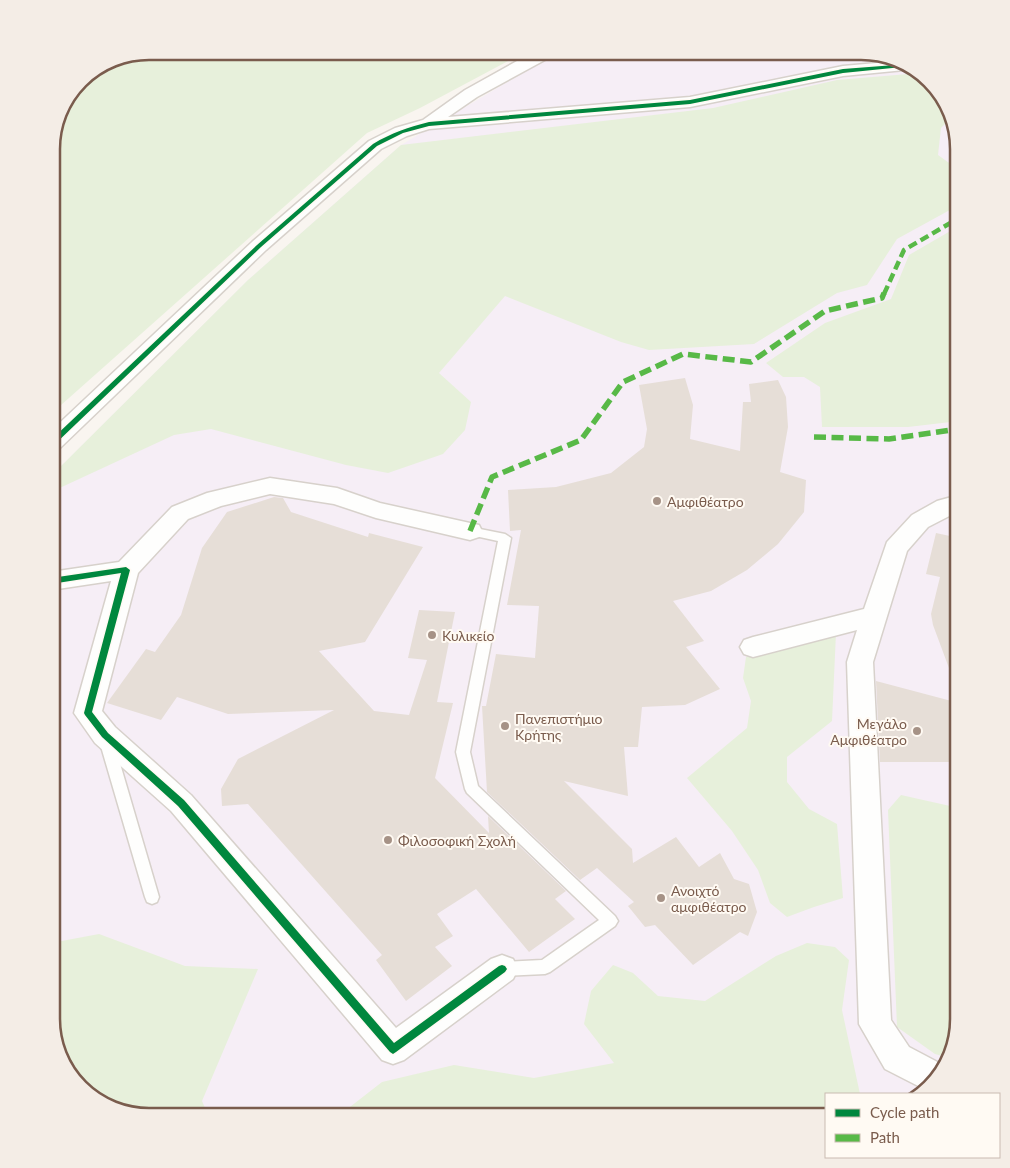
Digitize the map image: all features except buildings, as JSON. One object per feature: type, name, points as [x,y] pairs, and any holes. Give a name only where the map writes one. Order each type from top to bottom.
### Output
[{"type":"street","points":[[429,124],[461,100],[532,60]]},
{"type":"street","points":[[60,435],[259,246],[375,145],[403,130],[429,124],[690,102],[843,72],[894,67]]},
{"type":"street","points":[[470,531],[376,510],[337,496],[270,486],[215,499],[180,512],[126,570],[88,713],[105,736],[181,803],[393,1049],[502,969]]},
{"type":"street","points":[[930,1075],[897,1058],[875,1024],[860,662],[896,548],[920,521],[950,506]]},
{"type":"street","points":[[60,581],[126,570]]},
{"type":"street","points":[[753,647],[874,616]]},
{"type":"lane","points":[[470,531],[504,538],[463,752],[472,789],[610,921],[544,967],[502,969]]},
{"type":"lane","points":[[105,736],[152,897]]},
{"type":"shaded area","name":"Πανεπιστήμιο Κρήτης","points":[[545,60],[867,60],[895,67],[915,78],[928,90],[941,110],[947,126],[950,149],[950,1019],[947,1042],[941,1058],[928,1078],[910,1093],[825,1093],[825,1108],[149,1108],[126,1105],[110,1099],[90,1086],[72,1064],[63,1042],[60,1019],[60,467],[248,280],[401,145]]},
{"type":"green space","points":[[149,60],[510,60],[420,108],[367,133],[60,406],[60,143],[63,126],[72,104],[86,86],[104,72],[115,67],[126,63]]},
{"type":"green space","points":[[909,74],[920,82],[932,95],[946,123],[941,128],[938,155],[950,164],[950,210],[897,239],[867,285],[837,293],[754,344],[649,350],[621,342],[505,296],[439,373],[471,402],[465,430],[443,454],[388,473],[346,465],[211,429],[174,435],[60,488],[60,467],[248,280],[401,145],[713,108],[837,80]]},
{"type":"green space","points":[[950,231],[950,422],[908,427],[822,427],[820,387],[804,377],[783,377],[766,363],[825,323],[891,299],[909,255]]},
{"type":"green space","points":[[836,633],[832,721],[787,757],[787,782],[809,809],[837,824],[843,898],[787,917],[770,903],[758,870],[732,831],[687,778],[747,728],[751,701],[743,678],[746,657]]},
{"type":"green space","points":[[901,795],[950,806],[950,1019],[947,1042],[942,1056],[935,1054],[897,1027],[888,810]]},
{"type":"green space","points":[[99,934],[185,966],[258,969],[202,1101],[205,1108],[149,1108],[126,1105],[100,1093],[90,1086],[78,1073],[67,1053],[61,1031],[60,941]]},
{"type":"green space","points":[[807,943],[835,947],[849,960],[842,1010],[860,1093],[825,1093],[825,1108],[349,1108],[382,1082],[454,1065],[534,1078],[614,1063],[584,1024],[591,991],[613,965],[633,973],[658,996],[705,1001],[776,956]]},
{"type":"marked path","points":[[470,531],[492,477],[581,440],[623,382],[683,354],[751,362],[825,311],[882,298],[904,250],[950,223]]},
{"type":"marked path","points":[[814,437],[889,439],[950,430]]},
{"type":"cycle path","points":[[60,435],[259,246],[375,145],[394,135],[429,124],[690,102],[843,71],[894,66]]},
{"type":"cycle path","points":[[60,580],[126,570],[88,713],[105,735],[181,803],[393,1049],[502,969]]},
{"type":"place","name":"Αμφιθέατρο","points":[[657,501]]},
{"type":"place","name":"Κυλικείο","points":[[432,635]]},
{"type":"place","name":"Πανεπιστήμιο Κρήτης","points":[[505,726]]},
{"type":"place","name":"Μεγάλο Αμφιθέατρο","points":[[917,731]]},
{"type":"place","name":"Φιλοσοφική Σχολή","points":[[388,840]]},
{"type":"place","name":"Ανοιχτό αμφιθέατρο","points":[[661,898]]}]
